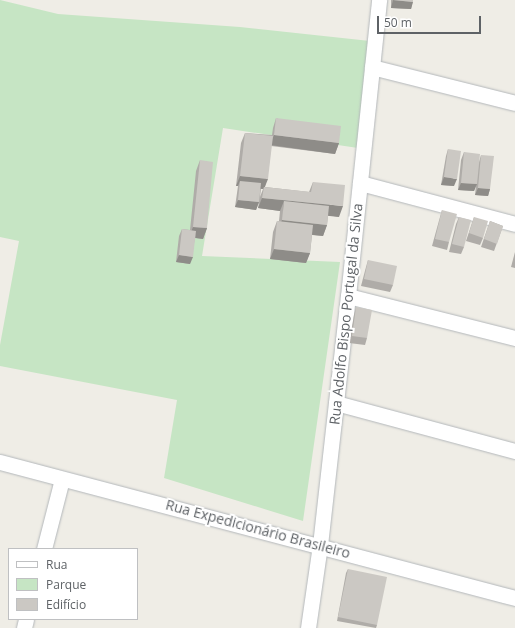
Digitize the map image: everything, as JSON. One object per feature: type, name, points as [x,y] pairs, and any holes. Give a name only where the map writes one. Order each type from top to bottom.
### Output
[{"type":"street","name":"Rua Adolfo Bispo Portugal da Silva","points":[[308,628],[320,545],[348,296],[378,0]]},
{"type":"street","points":[[372,67],[515,103]]},
{"type":"street","points":[[360,183],[515,224]]},
{"type":"street","points":[[348,296],[515,338]]},
{"type":"street","points":[[336,403],[515,451]]},
{"type":"street","name":"Rua Expedicionário Brasileiro","points":[[0,462],[320,545],[515,598]]},
{"type":"street","points":[[44,548],[62,479]]},
{"type":"green space","points":[[0,0],[58,14],[240,27],[370,41],[358,148],[223,128],[202,256],[340,262],[303,521],[164,478],[177,400],[0,366],[0,345],[19,241],[0,237]]},
{"type":"building","points":[[393,0],[413,0],[413,2]]},
{"type":"building","points":[[276,118],[341,126],[339,143],[274,135]]},
{"type":"building","points":[[245,133],[273,136],[268,179],[240,176]]},
{"type":"building","points":[[448,149],[461,151],[457,179],[444,177]]},
{"type":"building","points":[[464,152],[480,154],[477,184],[461,183]]},
{"type":"building","points":[[481,155],[494,156],[490,189],[478,188]]},
{"type":"building","points":[[200,160],[213,162],[207,228],[193,227]]},
{"type":"building","points":[[240,181],[261,183],[259,202],[238,200]]},
{"type":"building","points":[[313,182],[345,185],[343,206],[262,198],[264,187],[311,192]]},
{"type":"building","points":[[284,201],[329,206],[327,225],[282,220]]},
{"type":"building","points":[[442,210],[457,214],[449,242],[435,239]]},
{"type":"building","points":[[459,217],[471,220],[464,247],[452,244]]},
{"type":"building","points":[[474,217],[488,221],[483,238],[469,233]]},
{"type":"building","points":[[277,221],[313,225],[310,253],[274,249]]},
{"type":"building","points":[[490,221],[503,226],[497,244],[484,239]]},
{"type":"building","points":[[182,229],[196,231],[193,257],[179,255]]},
{"type":"building","points":[[368,260],[397,266],[393,285],[364,279]]},
{"type":"building","points":[[356,307],[372,310],[367,338],[352,336]]},
{"type":"building","points":[[348,569],[387,577],[377,625],[338,617]]}]
